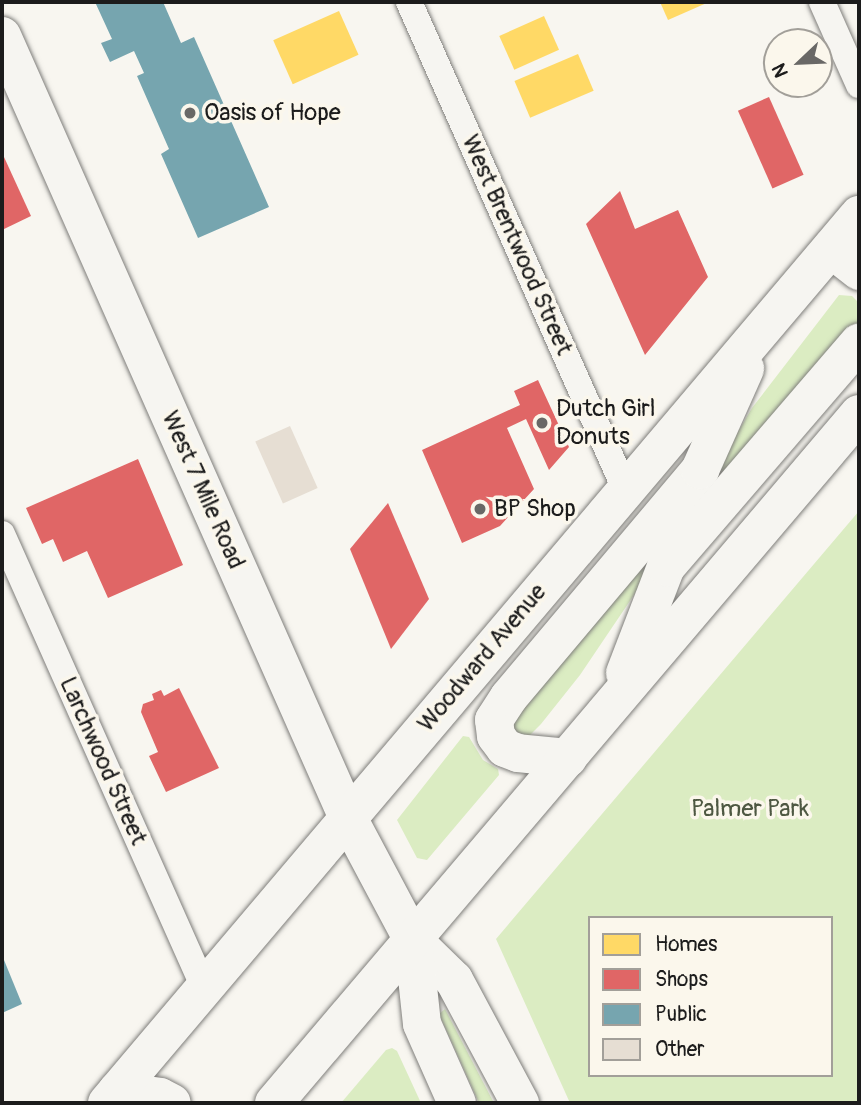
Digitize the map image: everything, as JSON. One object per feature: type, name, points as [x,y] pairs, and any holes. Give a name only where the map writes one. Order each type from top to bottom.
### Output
[{"type":"main road","name":"West 7 Mile Road","points":[[2,36],[348,818],[413,940],[454,980],[520,1103]]},
{"type":"main road","name":"Woodward Avenue","points":[[112,1097],[625,489],[761,332],[845,260],[859,215]]},
{"type":"main road","points":[[568,758],[518,753],[505,748],[496,736],[494,720],[522,682],[700,470],[761,332]]},
{"type":"main road","points":[[614,701],[666,567],[859,343]]},
{"type":"main road","points":[[274,1103],[859,414]]},
{"type":"main road","name":"West 7 Mile Road","points":[[413,940],[422,1024],[457,1103]]},
{"type":"main road","points":[[112,1097],[160,1097],[172,1103]]},
{"type":"street","name":"West Brentwood Street","points":[[409,2],[625,489]]},
{"type":"street","points":[[822,2],[859,85]]},
{"type":"street","name":"Larchwood Street","points":[[2,534],[204,988]]},
{"type":"green space","points":[[839,295],[852,296],[859,303],[859,321],[638,589],[580,675],[541,724],[530,735],[519,736],[511,728],[513,702],[730,445],[752,408]]},
{"type":"green space","name":"Palmer Park","points":[[859,511],[859,1103],[570,1103],[496,939]]},
{"type":"green space","points":[[463,736],[469,737],[483,760],[498,769],[499,775],[427,860],[417,858],[397,820]]},
{"type":"green space","points":[[445,1009],[494,1103],[479,1103],[439,1014]]},
{"type":"green space","points":[[392,1048],[397,1051],[421,1103],[341,1103],[386,1050]]},
{"type":"building: Homes","points":[[660,2],[709,2],[668,20]]},
{"type":"building: Homes","points":[[339,11],[359,55],[293,84],[273,40]]},
{"type":"building: Homes","points":[[544,16],[559,50],[514,70],[499,36]]},
{"type":"building: Homes","points":[[578,54],[594,91],[530,118],[514,81]]},
{"type":"building: Shops","points":[[767,98],[769,98],[804,175],[773,188],[738,111]]},
{"type":"building: Shops","points":[[4,157],[31,216],[2,230],[2,159]]},
{"type":"building: Shops","points":[[620,191],[635,229],[678,210],[708,277],[645,355],[586,224]]},
{"type":"building: Shops","points":[[538,380],[569,447],[549,470],[526,419],[507,428],[534,489],[500,526],[462,543],[422,450],[520,405],[514,391]]},
{"type":"building: Shops","points":[[138,459],[183,565],[108,598],[87,551],[63,562],[53,539],[42,544],[26,508]]},
{"type":"building: Shops","points":[[388,503],[429,599],[391,649],[350,549]]},
{"type":"building: Shops","points":[[179,688],[219,768],[166,792],[149,756],[158,752],[141,712],[143,704],[154,700],[152,694],[161,690],[164,696]]},
{"type":"building: Public","name":"Oasis of Hope","points":[[95,2],[163,2],[181,43],[194,37],[269,207],[198,238],[161,154],[169,149],[137,76],[144,73],[134,51],[110,62],[101,43],[112,39]]},
{"type":"building: Public","points":[[4,960],[22,1004],[2,1013],[2,961]]},
{"type":"building: Other","points":[[290,426],[318,488],[283,504],[255,441]]},
{"type":"place","name":"Oasis of Hope","points":[[190,113]]},
{"type":"place","name":"Dutch Girl Donuts","points":[[542,423]]},
{"type":"place","name":"BP Shop","points":[[480,509]]}]
